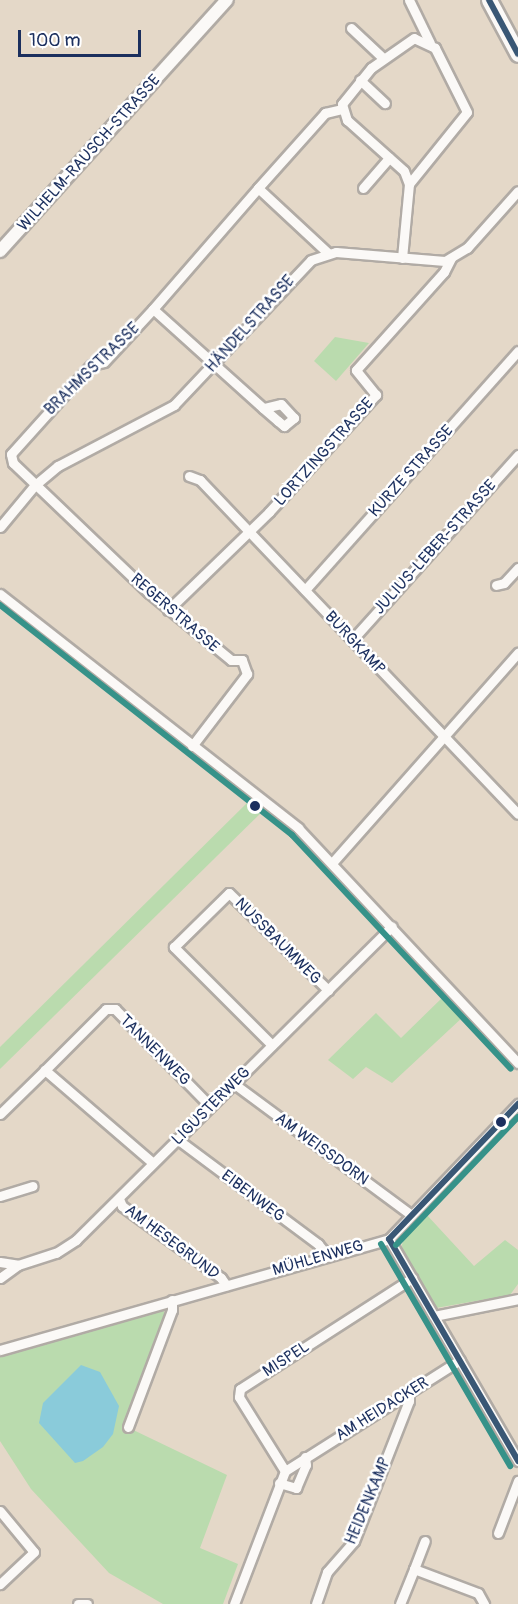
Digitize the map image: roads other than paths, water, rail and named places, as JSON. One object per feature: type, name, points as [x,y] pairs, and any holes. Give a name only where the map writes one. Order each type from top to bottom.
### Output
[{"type":"main road","points":[[489,0],[518,54]]},
{"type":"street","name":"WILHELM-RAUSCH-STRASSE","points":[[0,252],[227,0]]},
{"type":"street","points":[[409,0],[467,112],[409,183]]},
{"type":"street","points":[[351,28],[382,58]]},
{"type":"street","points":[[402,258],[409,183],[404,171],[347,120],[342,109],[346,96],[382,58],[414,38],[430,43]]},
{"type":"street","points":[[360,80],[385,103]]},
{"type":"street","name":"BRAHMSSTRASSE","points":[[35,485],[13,463],[12,450],[91,365],[104,362],[325,113],[342,109]]},
{"type":"street","points":[[363,188],[389,158]]},
{"type":"street","points":[[258,188],[328,253],[402,258],[451,258],[467,248],[518,191]]},
{"type":"street","name":"HÄNDELSTRASSE","points":[[0,526],[35,485],[72,457],[160,415],[214,364],[302,267],[328,253]]},
{"type":"street","name":"LORTZINGSTRASSE","points":[[168,610],[249,531],[376,395],[356,370],[444,272],[451,258]]},
{"type":"street","name":"BRAHMSSTRASSE","points":[[153,309],[263,408]]},
{"type":"street","name":"KURZE STRASSE","points":[[305,590],[518,351]]},
{"type":"street","name":"JULIUS-LEBER-STRASSE","points":[[352,640],[518,455]]},
{"type":"street","name":"BURGKAMP","points":[[189,476],[200,480],[518,814]]},
{"type":"street","name":"REGERSTRASSE","points":[[35,485],[168,610],[231,660],[242,660],[247,674],[192,746]]},
{"type":"street","points":[[496,585],[504,583],[518,568]]},
{"type":"street","points":[[0,594],[192,746],[288,818],[392,926],[518,1064]]},
{"type":"street","points":[[332,863],[518,653]]},
{"type":"street","name":"NUSSBAUMWEG","points":[[272,1045],[174,946],[229,893],[327,990]]},
{"type":"street","name":"LIGUSTERWEG","points":[[0,1278],[18,1264],[66,1248],[119,1199],[392,926]]},
{"type":"street","name":"TANNENWEG","points":[[0,1114],[106,1009],[115,1009],[210,1106]]},
{"type":"street","points":[[45,1070],[153,1163]]},
{"type":"street","name":"AM WEISSDORN","points":[[233,1083],[410,1214]]},
{"type":"street","points":[[518,1104],[410,1214],[389,1239],[518,1461]]},
{"type":"street","name":"EIBENWEG","points":[[177,1139],[318,1244],[327,1255]]},
{"type":"street","points":[[0,1196],[33,1186]]},
{"type":"street","name":"AM HESEGRUND","points":[[119,1199],[122,1206],[221,1278],[226,1285]]},
{"type":"street","name":"MÜHLENWEG","points":[[0,1350],[389,1239]]},
{"type":"street","name":"LIGUSTERWEG","points":[[0,1262],[18,1264]]},
{"type":"street","name":"MISPEL","points":[[285,1471],[238,1397],[240,1389],[412,1278]]},
{"type":"street","points":[[434,1316],[518,1299]]},
{"type":"street","points":[[128,1427],[172,1310],[172,1300]]},
{"type":"street","name":"AM HEIDACKER","points":[[234,1604],[285,1471],[460,1360]]},
{"type":"street","name":"HEIDENKAMP","points":[[316,1604],[327,1572],[354,1541],[409,1401],[409,1392]]},
{"type":"street","points":[[279,1483],[296,1488],[306,1465],[305,1457]]},
{"type":"street","points":[[498,1533],[518,1481]]},
{"type":"street","points":[[0,1511],[34,1552],[0,1584]]},
{"type":"street","points":[[400,1604],[424,1541]]},
{"type":"street","points":[[414,1569],[478,1593],[484,1604]]},
{"type":"street","points":[[78,1604],[87,1604]]},
{"type":"water","points":[[81,1365],[100,1372],[119,1406],[113,1434],[103,1447],[83,1461],[75,1463],[39,1423],[43,1403]]}]
